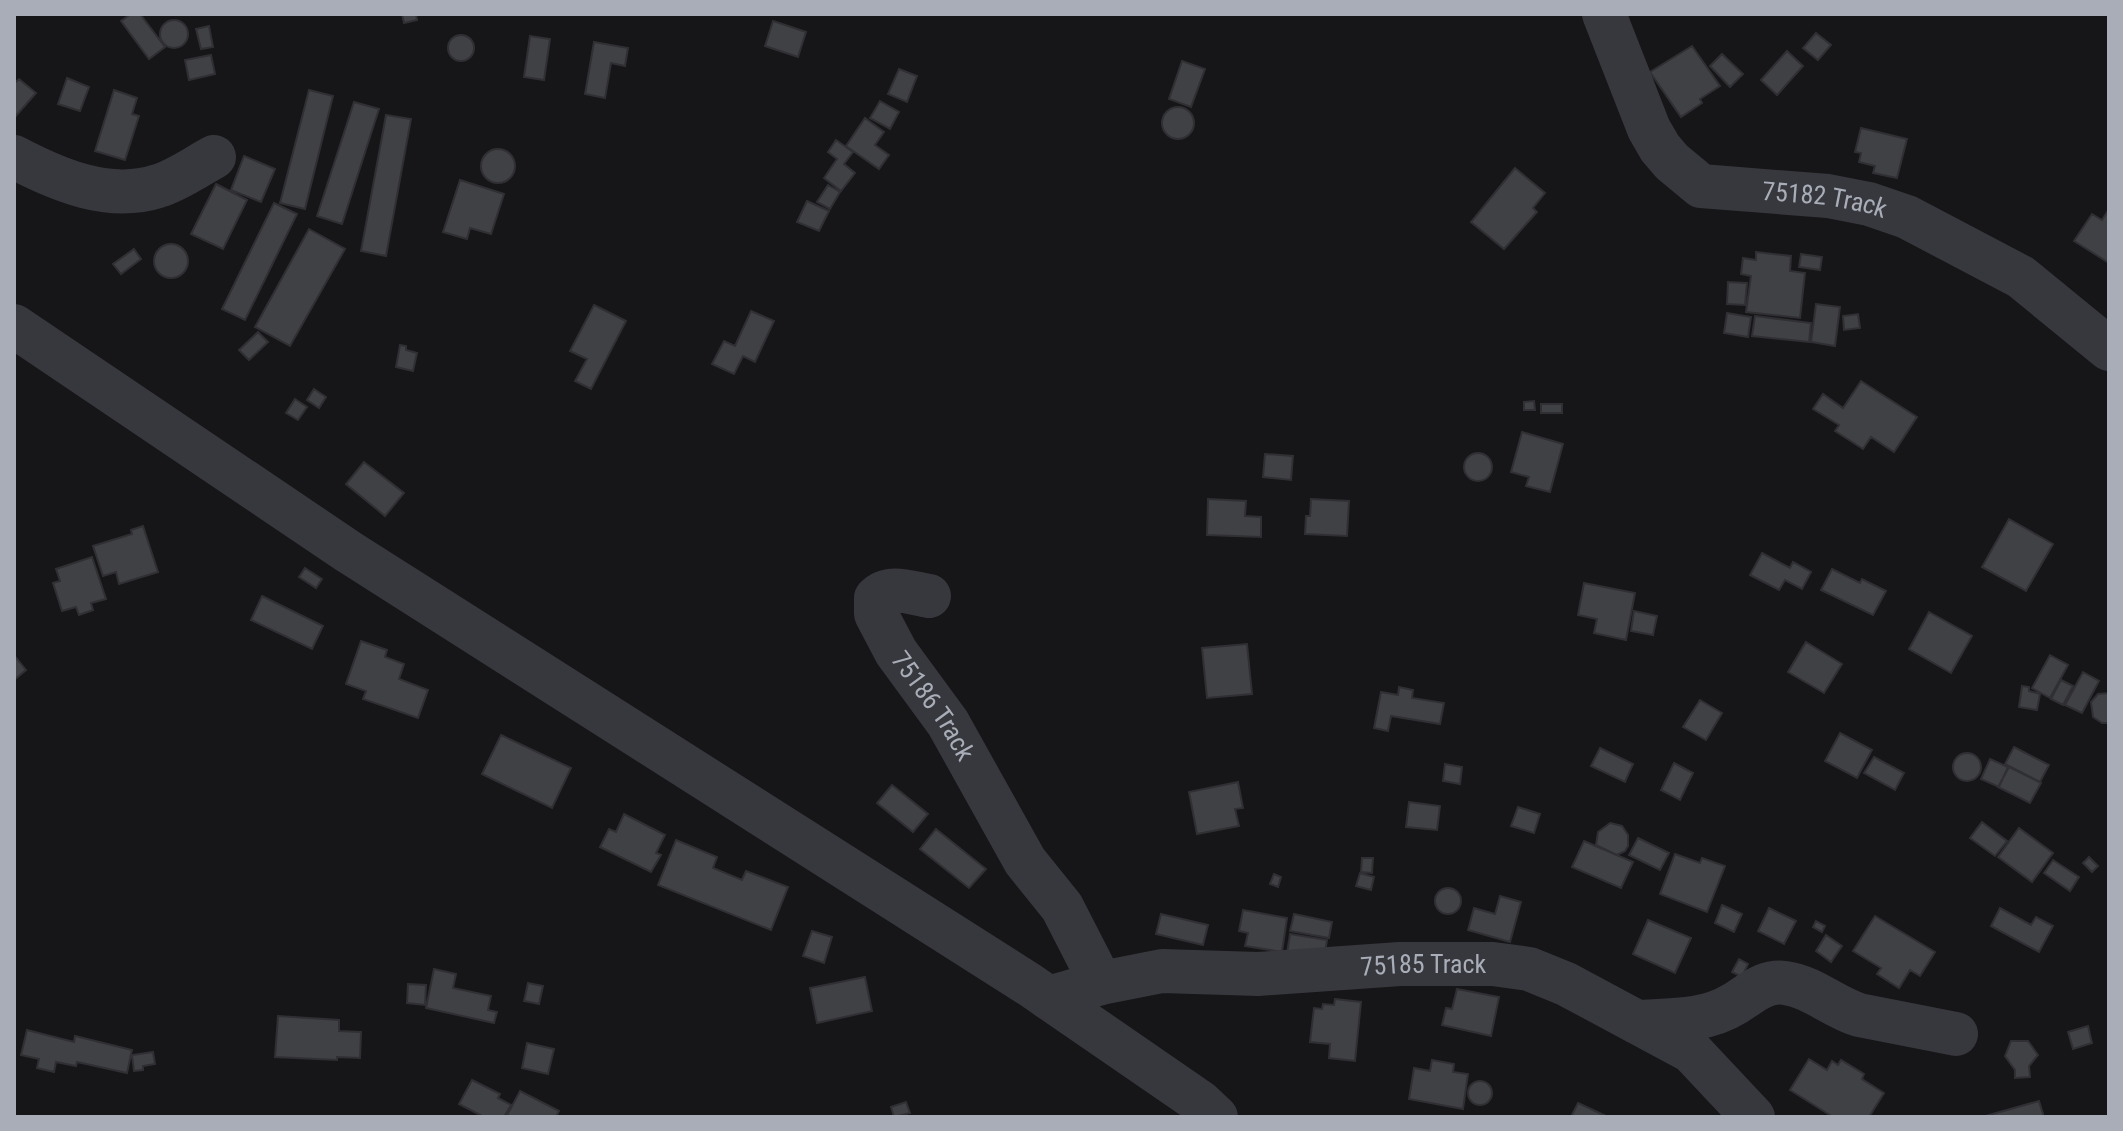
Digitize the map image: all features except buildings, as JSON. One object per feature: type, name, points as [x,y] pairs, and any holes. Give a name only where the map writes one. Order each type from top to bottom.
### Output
[{"type":"street","name":"75182 Track","points":[[1604,14],[1649,129],[1672,162],[1701,186],[1828,196],[1869,204],[1907,217],[2021,277],[2109,349]]},
{"type":"street","points":[[14,157],[48,175],[110,192],[140,191],[162,185],[214,157]]},
{"type":"street","points":[[14,326],[349,552],[1049,998],[1200,1102],[1216,1117]]},
{"type":"street","name":"75186 Track","points":[[929,596],[890,590],[882,592],[876,598],[876,614],[896,652],[948,723],[1025,861],[1062,907],[1101,983]]},
{"type":"street","name":"75185 Track","points":[[1049,998],[1101,983],[1162,971],[1258,974],[1400,964],[1493,964],[1529,969],[1566,984],[1691,1051],[1753,1117]]},
{"type":"street","points":[[1634,1023],[1714,1015],[1763,985],[1783,983],[1802,987],[1859,1015],[1956,1034]]}]
